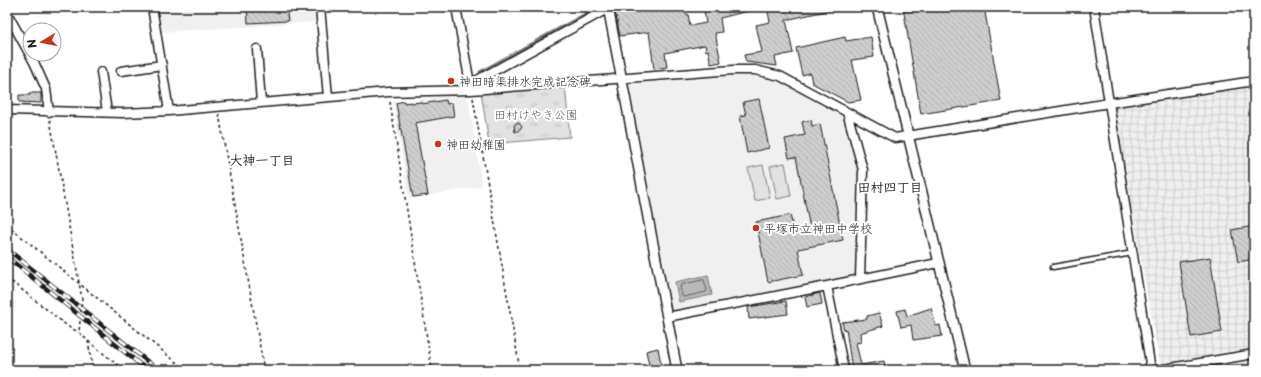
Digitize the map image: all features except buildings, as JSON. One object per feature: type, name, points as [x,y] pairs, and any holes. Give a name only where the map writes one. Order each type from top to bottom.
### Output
[{"type":"street","points":[[152,7],[169,110]]},
{"type":"street","points":[[320,7],[328,97]]},
{"type":"street","points":[[456,7],[471,87]]},
{"type":"street","points":[[471,87],[609,7],[677,370]]},
{"type":"street","points":[[877,7],[965,370]]},
{"type":"street","points":[[1094,7],[1151,370]]},
{"type":"street","points":[[7,13],[34,62],[46,89],[49,112]]},
{"type":"street","points":[[257,49],[261,103]]},
{"type":"street","points":[[122,72],[162,65]]},
{"type":"street","points":[[7,110],[123,113],[218,107],[388,92],[622,79],[733,70],[755,70],[780,76],[895,138],[1254,81]]},
{"type":"street","points":[[100,72],[107,112]]},
{"type":"street","points":[[847,112],[863,170],[860,279]]},
{"type":"street","points":[[667,317],[938,263]]},
{"type":"street","points":[[827,286],[844,370]]},
{"type":"street","points":[[1158,370],[1254,354]]},
{"type":"lane","points":[[1053,267],[1133,253]]},
{"type":"path","points":[[471,87],[520,370]]},
{"type":"path","points":[[388,92],[432,370]]},
{"type":"path","points":[[218,107],[264,370]]},
{"type":"path","points":[[49,112],[82,299],[79,332]]},
{"type":"path","points":[[7,225],[186,370]]},
{"type":"path","points":[[7,278],[70,328],[79,332],[124,370]]},
{"type":"path","points":[[88,341],[93,370]]},
{"type":"shaded area","points":[[157,7],[315,7],[316,22],[161,32]]},
{"type":"shaded area","name":"平塚市立神田中学校","points":[[746,75],[773,78],[845,118],[857,160],[859,182],[857,274],[851,278],[673,313],[669,310],[628,87],[630,84]]},
{"type":"shaded area","points":[[1254,84],[1254,348],[1160,364],[1113,107]]},
{"type":"shaded area","name":"神田幼稚園","points":[[463,95],[468,98],[482,186],[409,199],[393,102]]},
{"type":"shaded area","points":[[1254,360],[1254,370],[1191,370]]},
{"type":"green space","name":"田村けやき公園","points":[[565,85],[570,137],[489,144],[481,92]]},
{"type":"green space","points":[[785,163],[791,196],[777,199],[770,166]]},
{"type":"green space","points":[[763,165],[770,198],[755,201],[748,168]]},
{"type":"water","points":[[708,275],[712,295],[679,302],[675,282]]},
{"type":"waterway","points":[[480,72],[598,7]]},
{"type":"railway","points":[[7,249],[158,370]]},
{"type":"railway","points":[[7,257],[147,370]]},
{"type":"place","name":"神田暗渠排水完成記念碑","points":[[451,81]]},
{"type":"place","name":"神田幼稚園","points":[[438,144]]},
{"type":"place","name":"平塚市立神田中学校","points":[[756,228]]},
{"type":"district","name":"大神一丁目","points":[[262,159]]},
{"type":"district","name":"田村四丁目","points":[[890,186]]}]
